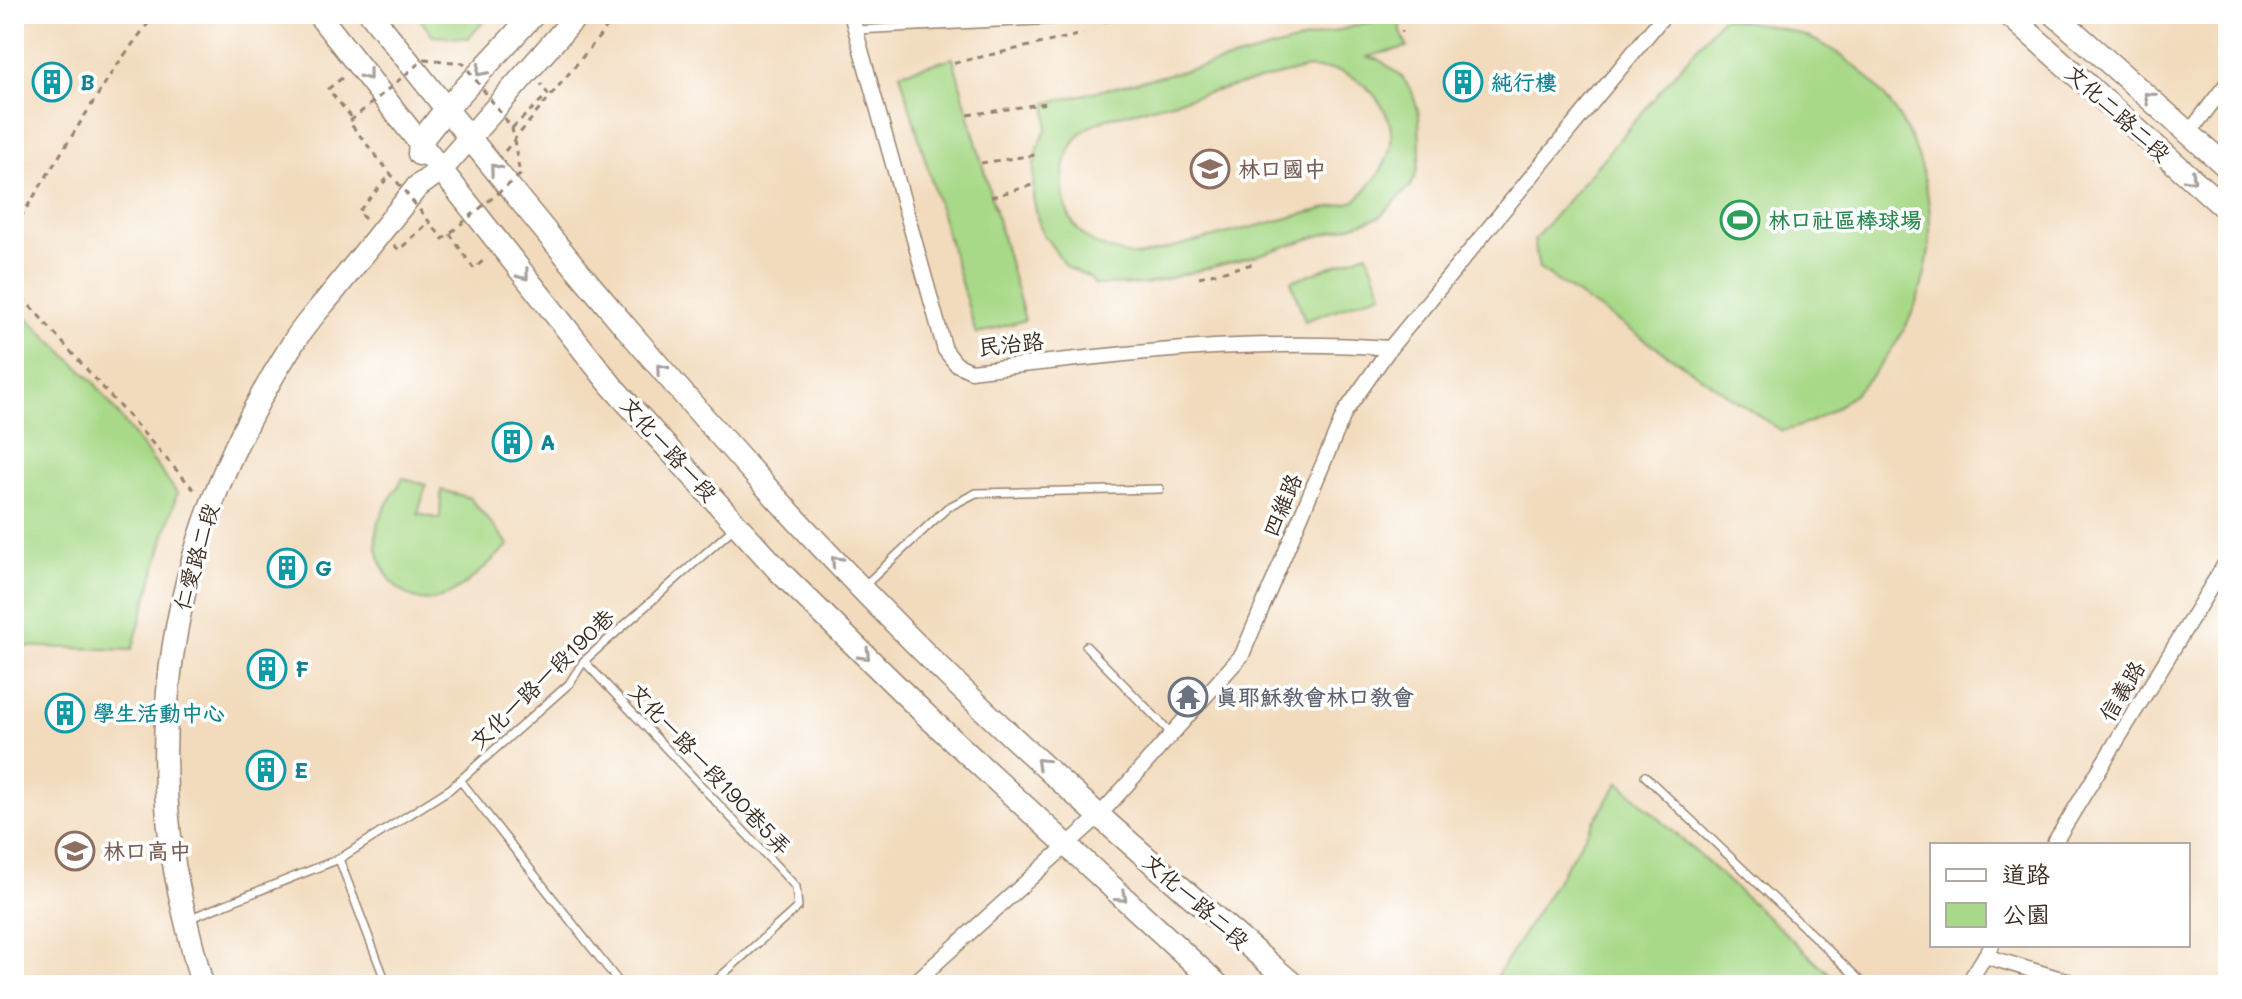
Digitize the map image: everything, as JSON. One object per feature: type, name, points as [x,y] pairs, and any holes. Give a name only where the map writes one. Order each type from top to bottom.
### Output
[{"type":"main road","name":"文化一路一段","points":[[318,14],[611,385],[780,572],[918,708],[1064,845]]},
{"type":"main road","name":"文化一路一段","points":[[371,14],[534,219],[711,428],[899,627],[1098,817]]},
{"type":"main road","points":[[417,187],[420,142],[446,109],[534,14]]},
{"type":"main road","name":"仁愛路二段","points":[[202,985],[170,838],[164,743],[176,624],[186,579],[225,464],[252,409],[295,340],[417,187],[442,169],[578,14]]},
{"type":"main road","name":"文化二路二段","points":[[2008,14],[2228,211]]},
{"type":"main road","name":"文化二路二段","points":[[2054,14],[2228,168]]},
{"type":"main road","name":"文化一路二段","points":[[1098,817],[1294,985]]},
{"type":"main road","name":"文化一路二段","points":[[1064,845],[1218,985]]},
{"type":"street","name":"民治路","points":[[851,14],[945,350],[956,364],[971,371],[1129,352],[1328,343],[1390,348]]},
{"type":"street","name":"四維路","points":[[912,985],[1098,817],[1242,655],[1345,412],[1390,348],[1665,14]]},
{"type":"street","points":[[2189,133],[2228,82]]},
{"type":"street","name":"信義路","points":[[2054,843],[2228,559]]},
{"type":"street","points":[[1967,985],[1988,951],[2081,985]]},
{"type":"lane","points":[[856,30],[1174,14]]},
{"type":"lane","points":[[862,588],[947,508],[976,493],[1160,489]]},
{"type":"lane","name":"文化一路一段190巷","points":[[186,920],[339,859],[450,789],[569,684],[584,661],[737,525]]},
{"type":"lane","points":[[1086,646],[1172,734]]},
{"type":"lane","name":"文化一路一段190巷5弄","points":[[584,661],[796,887],[798,907],[711,985]]},
{"type":"lane","points":[[1645,776],[1865,985]]},
{"type":"lane","points":[[460,780],[621,985]]},
{"type":"lane","points":[[339,859],[387,985]]},
{"type":"path","points":[[14,228],[114,69],[155,14]]},
{"type":"path","points":[[493,166],[618,14]]},
{"type":"path","points":[[954,63],[1087,33]]},
{"type":"path","points":[[424,59],[463,63],[512,128],[520,175],[443,239],[349,122],[353,119],[424,59]]},
{"type":"path","points":[[328,89],[353,119]]},
{"type":"path","points":[[512,128],[548,94]]},
{"type":"path","points":[[968,115],[1047,103]]},
{"type":"path","points":[[981,163],[1035,155]]},
{"type":"path","points":[[358,212],[391,174]]},
{"type":"path","points":[[991,197],[1032,185]]},
{"type":"path","points":[[399,250],[429,222]]},
{"type":"path","points":[[450,234],[474,269]]},
{"type":"path","points":[[1199,277],[1257,263]]},
{"type":"path","points":[[14,288],[209,507]]},
{"type":"green space","points":[[416,14],[490,14],[469,38],[433,36]]},
{"type":"green space","points":[[1399,14],[1407,47],[1366,57],[1380,60],[1402,77],[1412,92],[1419,114],[1420,154],[1411,186],[1379,217],[1255,256],[1146,284],[1095,285],[1090,278],[1067,267],[1043,234],[1033,197],[1034,166],[1047,128],[1047,103],[1225,61]],"holes":[[[1308,68],[1339,71],[1361,83],[1379,101],[1390,124],[1390,149],[1385,164],[1355,201],[1138,256],[1097,245],[1075,226],[1064,200],[1064,172],[1073,145],[1087,128],[1108,118]]]},
{"type":"green space","name":"林口社區棒球場","points":[[1722,18],[1765,25],[1807,37],[1833,50],[1868,79],[1896,112],[1916,150],[1927,190],[1930,232],[1925,275],[1911,316],[1888,355],[1867,381],[1842,404],[1813,421],[1782,431],[1539,269],[1534,240]]},
{"type":"green space","points":[[953,58],[1025,320],[976,334],[900,73]]},
{"type":"green space","points":[[1367,253],[1382,293],[1305,321],[1291,281]]},
{"type":"green space","points":[[14,305],[93,381],[177,493],[132,650],[14,646]]},
{"type":"green space","points":[[403,478],[426,485],[418,514],[440,519],[441,490],[470,498],[509,545],[468,582],[440,598],[413,598],[401,591],[391,580],[378,554],[377,527],[384,508]]},
{"type":"green space","points":[[1619,782],[1842,985],[1491,985]]},
{"type":"place","name":"B","points":[[52,82]]},
{"type":"place","name":"純行樓","points":[[1463,82]]},
{"type":"place","name":"林口國中","points":[[1210,169]]},
{"type":"place","name":"林口社區棒球場","points":[[1740,220]]},
{"type":"place","name":"A","points":[[512,442]]},
{"type":"place","name":"G","points":[[287,568]]},
{"type":"place","name":"F","points":[[267,669]]},
{"type":"place","name":"真耶穌教會林口教會","points":[[1188,697]]},
{"type":"place","name":"學生活動中心","points":[[65,713]]},
{"type":"place","name":"E","points":[[266,770]]},
{"type":"place","name":"林口高中","points":[[75,851]]}]
